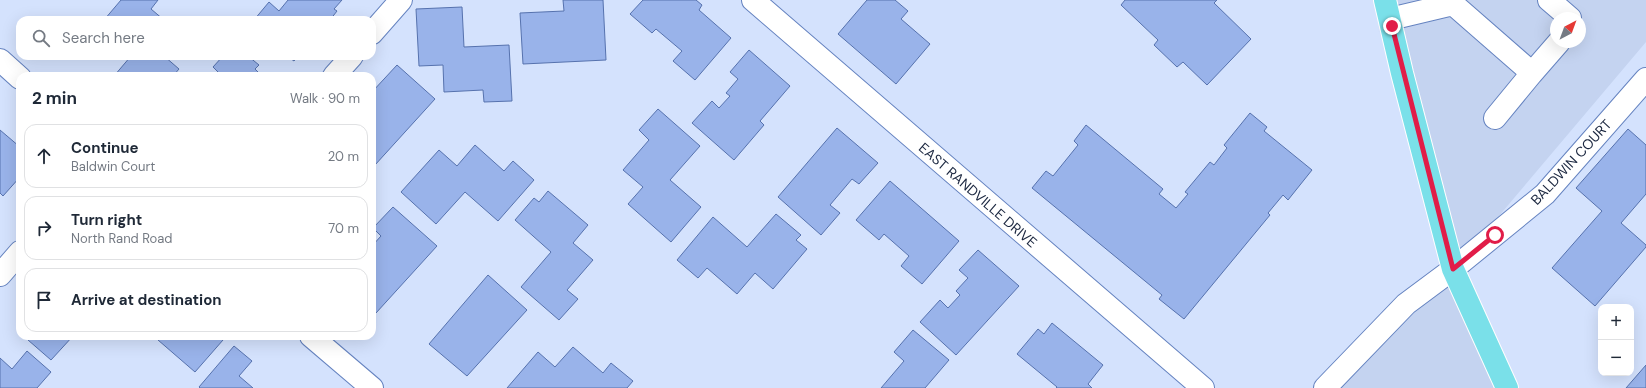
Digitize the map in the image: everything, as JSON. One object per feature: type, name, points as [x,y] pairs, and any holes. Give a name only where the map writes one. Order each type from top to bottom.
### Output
[{"type":"main road","points":[[1388,10],[1453,269],[1507,388]]},
{"type":"street","points":[[376,28],[401,0]]},
{"type":"street","name":"EAST RANDVILLE DRIVE","points":[[753,0],[1203,388]]},
{"type":"street","points":[[1549,0],[1563,12]]},
{"type":"street","points":[[1388,10],[1453,2],[1532,73]]},
{"type":"street","points":[[1495,118],[1554,48]]},
{"type":"street","points":[[0,60],[16,74]]},
{"type":"street","points":[[338,72],[348,60]]},
{"type":"street","name":"BALDWIN COURT","points":[[1325,388],[1406,304],[1453,269],[1545,194],[1646,79]]},
{"type":"street","points":[[0,275],[16,257]]},
{"type":"street","points":[[316,340],[372,388]]},
{"type":"shaded area","points":[[1386,0],[1646,0],[1646,42],[1454,269],[1507,388],[1325,388],[1453,269]]},
{"type":"building","points":[[121,0],[158,0],[151,9],[159,16],[107,16]]},
{"type":"building","points":[[288,0],[342,0],[334,9],[337,11],[333,16],[257,16],[269,2],[279,11]]},
{"type":"building","points":[[563,0],[603,0],[606,60],[523,64],[520,13],[564,11]]},
{"type":"building","points":[[643,0],[696,0],[702,5],[699,10],[731,38],[695,80],[673,61],[682,51],[656,29],[652,33],[630,14]]},
{"type":"building","points":[[867,0],[895,0],[908,11],[901,19],[930,44],[896,84],[838,34]]},
{"type":"building","points":[[1125,0],[1217,0],[1214,3],[1251,39],[1207,85],[1183,62],[1177,67],[1154,45],[1158,40],[1121,5]]},
{"type":"building","points":[[462,7],[464,47],[509,45],[512,101],[484,102],[483,90],[444,92],[443,65],[419,66],[416,9]]},
{"type":"building","points":[[749,50],[790,86],[760,121],[764,125],[734,160],[692,123],[712,101],[719,108],[730,96],[726,93],[738,79],[730,72]]},
{"type":"building","points":[[128,60],[169,60],[179,69],[176,72],[117,72]]},
{"type":"building","points":[[219,60],[253,60],[259,65],[255,69],[258,72],[218,72],[213,67]]},
{"type":"building","points":[[397,65],[435,99],[376,164],[376,88]]},
{"type":"building","points":[[658,109],[700,146],[670,180],[701,207],[671,242],[628,204],[643,187],[623,170],[649,140],[639,130]]},
{"type":"building","points":[[1250,113],[1267,127],[1264,131],[1312,170],[1288,200],[1283,195],[1268,213],[1270,215],[1184,319],[1159,299],[1162,295],[1032,188],[1046,171],[1053,176],[1078,145],[1074,141],[1086,125],[1163,189],[1159,194],[1176,208],[1188,194],[1185,192],[1210,162],[1214,165],[1227,148],[1224,145]]},
{"type":"building","points":[[837,128],[878,163],[859,184],[852,179],[830,205],[840,213],[821,235],[778,197]]},
{"type":"building","points":[[1628,129],[1646,145],[1646,194],[1621,223],[1646,245],[1646,247],[1595,306],[1552,268],[1602,211],[1576,188]]},
{"type":"building","points":[[0,130],[16,144],[16,181],[3,196],[0,193]]},
{"type":"building","points":[[475,145],[504,171],[513,161],[534,180],[498,221],[465,192],[436,224],[401,192],[439,150],[457,166]]},
{"type":"building","points":[[890,181],[959,241],[922,284],[901,266],[909,256],[884,234],[879,240],[856,220]]},
{"type":"building","points":[[548,191],[588,225],[573,243],[593,260],[567,290],[578,299],[559,320],[521,287],[551,252],[515,220],[534,198],[539,202]]},
{"type":"building","points":[[393,207],[437,246],[376,313],[376,242],[381,236],[376,231],[376,225]]},
{"type":"building","points":[[776,214],[801,235],[796,240],[807,249],[773,289],[755,273],[737,294],[707,268],[698,278],[677,260],[713,217],[747,247]]},
{"type":"building","points":[[978,250],[1019,286],[956,355],[920,322],[940,300],[948,308],[960,295],[956,291],[968,278],[959,270]]},
{"type":"building","points":[[488,275],[527,310],[467,376],[429,344]]},
{"type":"building","points":[[1052,323],[1103,365],[1088,384],[1092,388],[1056,388],[1057,387],[1017,354],[1038,329],[1044,334]]},
{"type":"building","points":[[913,330],[949,360],[925,388],[881,388],[904,361],[894,352]]},
{"type":"building","points":[[28,340],[69,340],[51,360]]},
{"type":"building","points":[[158,340],[223,340],[195,372]]},
{"type":"building","points":[[234,346],[252,361],[239,376],[253,388],[200,388],[199,387]]},
{"type":"building","points":[[573,347],[603,373],[611,363],[633,381],[627,388],[507,388],[538,352],[555,367]]},
{"type":"building","points":[[27,351],[51,372],[37,388],[0,388],[0,358],[12,369]]},
{"type":"building","points":[[1646,365],[1646,388],[1626,388]]},
{"type":"route","points":[[1392,26],[1402,73],[1453,269],[1495,235]]}]
